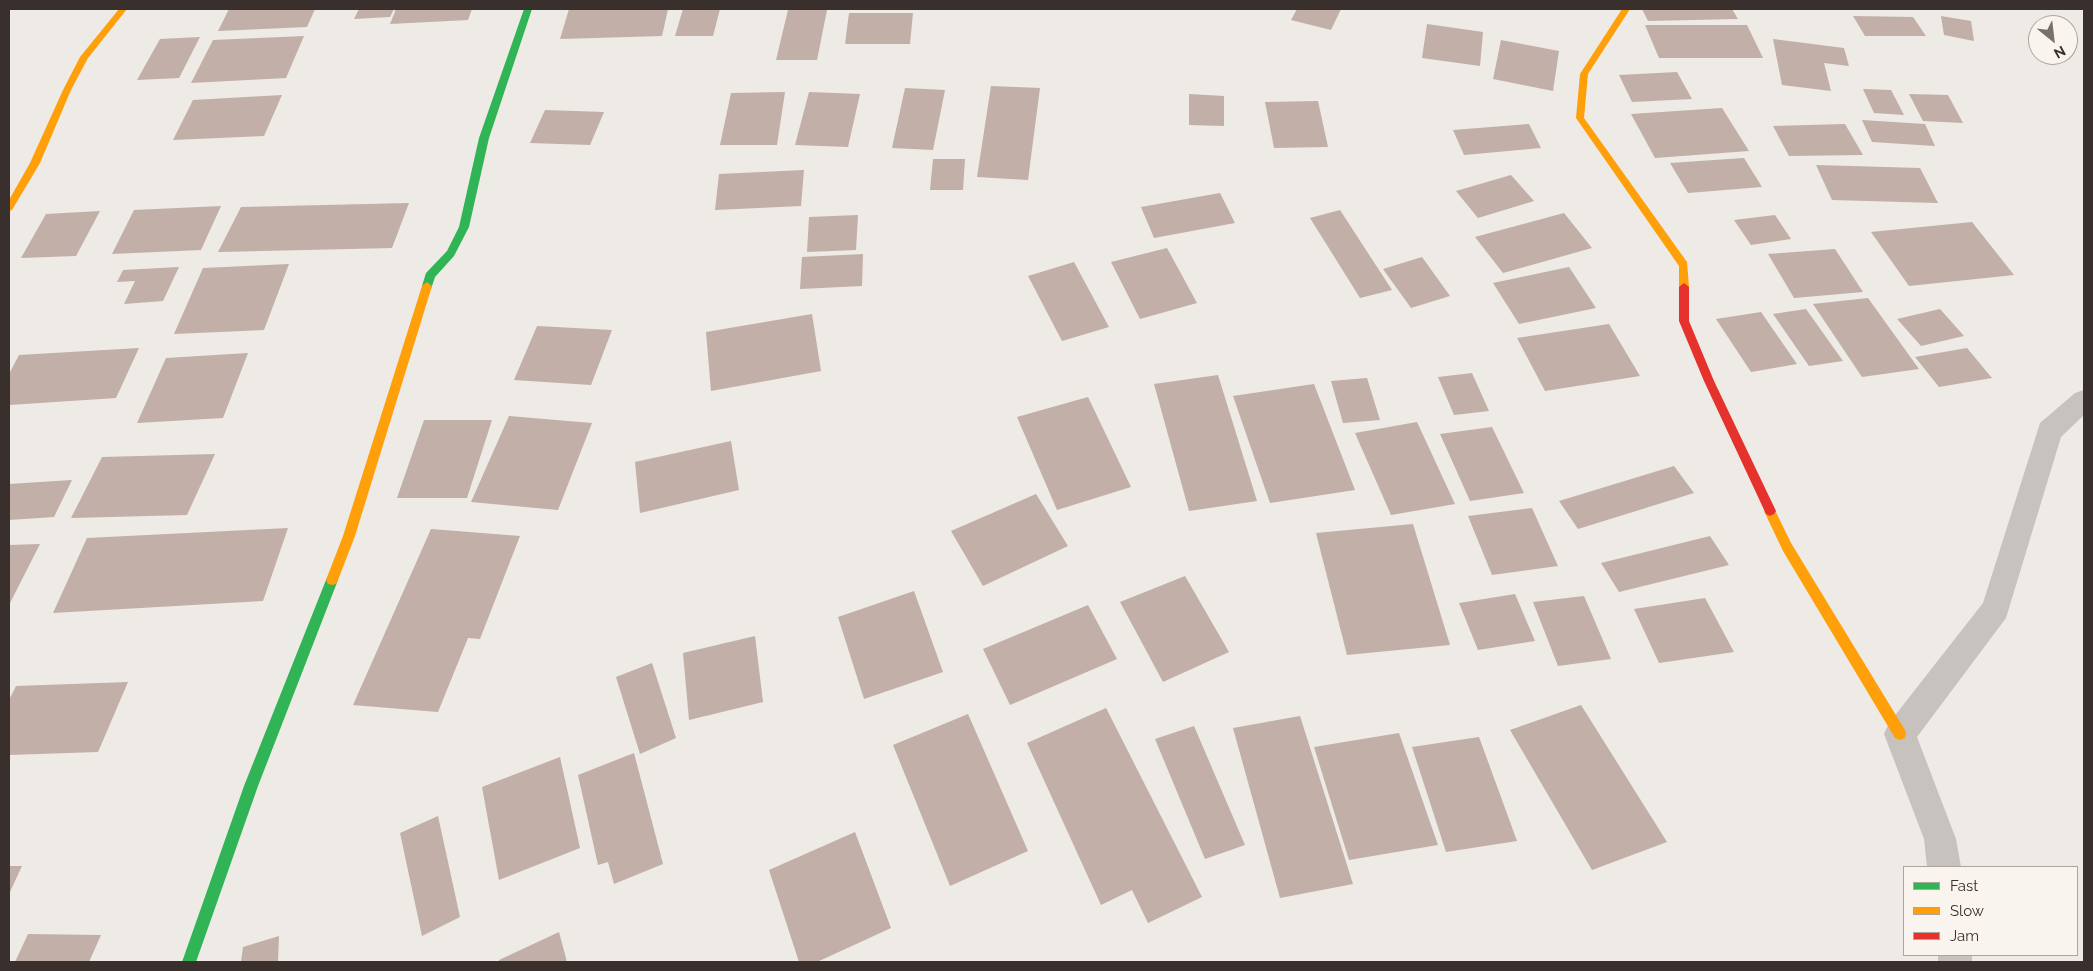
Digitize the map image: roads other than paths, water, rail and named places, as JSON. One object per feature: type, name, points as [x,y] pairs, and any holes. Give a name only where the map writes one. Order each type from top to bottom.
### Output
[{"type":"street","points":[[9,208],[34,163],[67,90],[84,58],[123,9]]},
{"type":"street","points":[[188,962],[251,786],[349,536],[430,276],[451,253],[464,227],[484,138],[528,9]]},
{"type":"street","points":[[1626,9],[1584,74],[1580,118],[1684,265],[1684,321],[1709,381],[1788,547],[1900,734],[1940,839],[1944,866]]},
{"type":"street","points":[[1900,734],[1996,609],[2049,431],[2084,400]]}]
